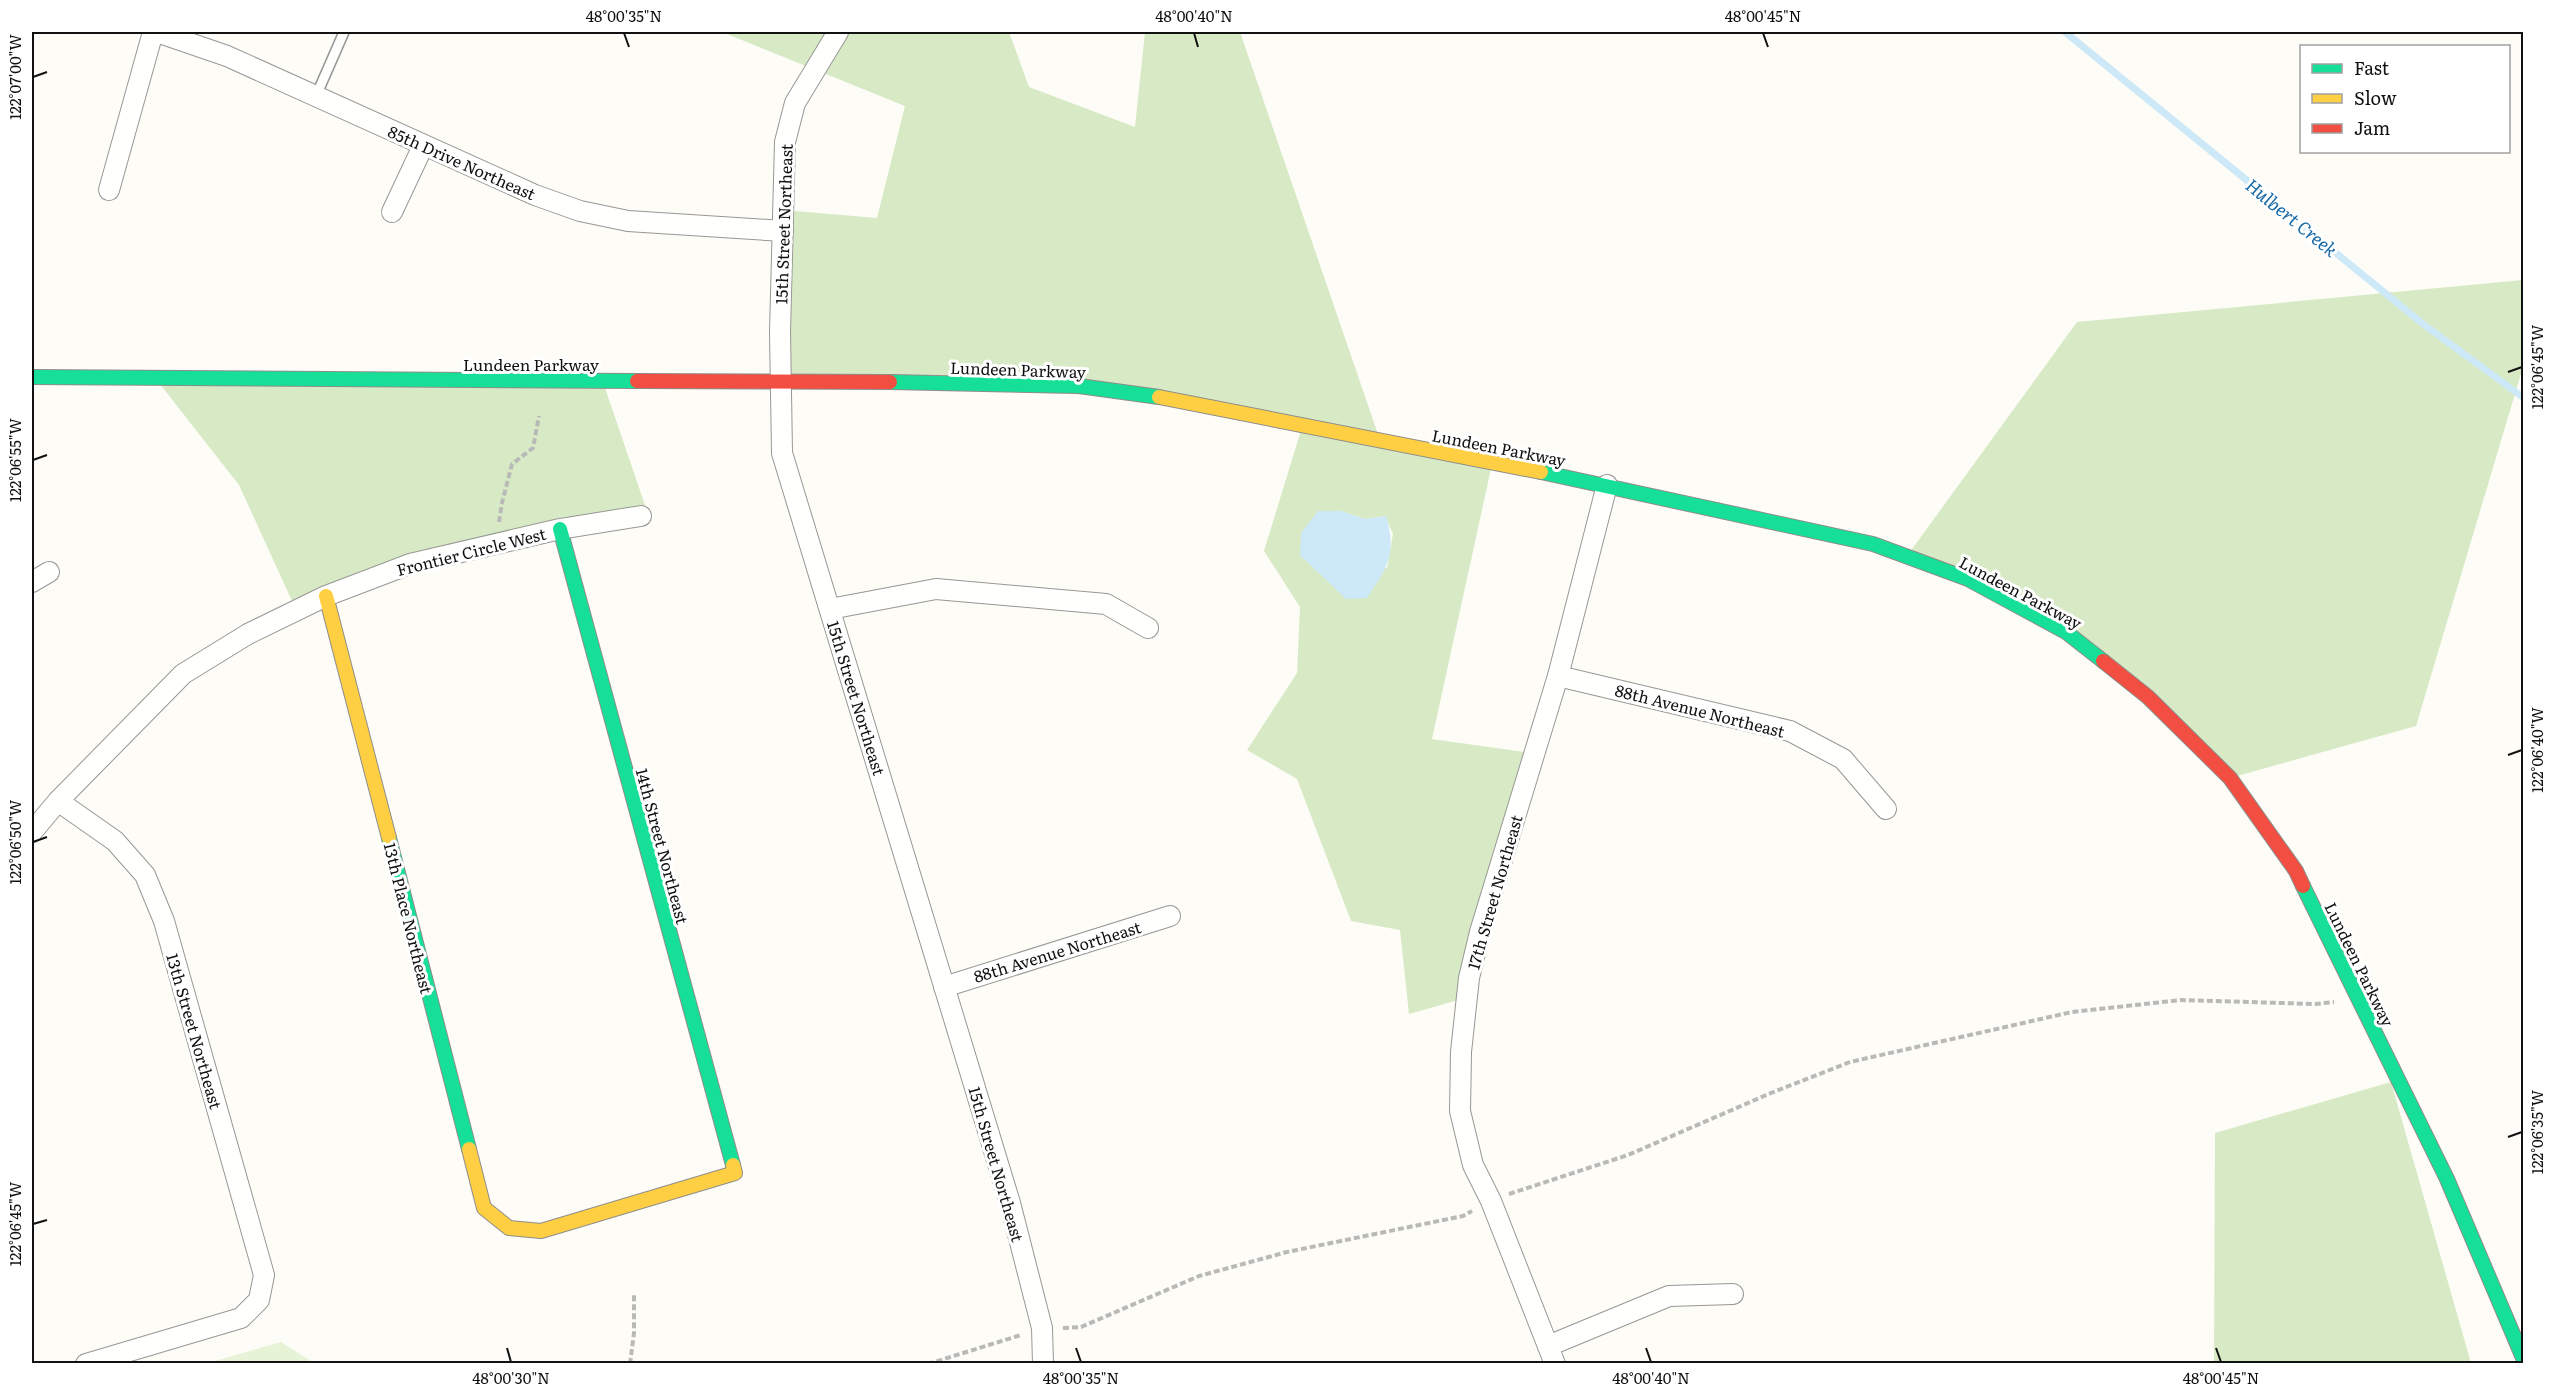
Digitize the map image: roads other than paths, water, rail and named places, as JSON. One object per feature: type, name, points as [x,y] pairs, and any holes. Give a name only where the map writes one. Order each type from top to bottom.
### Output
[{"type":"main road","name":"Lundeen Parkway","points":[[32,377],[975,383],[1079,386],[1163,398],[1606,485],[1873,544],[1968,579],[2066,632],[2148,697],[2230,778],[2296,871],[2447,1179],[2523,1360]]},
{"type":"main road","name":"14th Street Northeast","points":[[509,1227],[541,1231],[735,1173],[560,529]]},
{"type":"main road","name":"13th Place Northeast","points":[[326,596],[484,1208],[509,1227]]},
{"type":"street","points":[[109,190],[153,32]]},
{"type":"street","name":"85th Drive Northeast","points":[[158,32],[227,56],[423,146],[535,195],[580,211],[628,221],[783,231]]},
{"type":"street","name":"15th Street Northeast","points":[[838,32],[795,103],[784,142],[780,382],[782,453],[1010,1203],[1042,1328],[1043,1364]]},
{"type":"street","points":[[392,212],[423,146]]},
{"type":"street","name":"17th Street Northeast","points":[[1552,1355],[1491,1202],[1473,1166],[1460,1111],[1461,1052],[1469,978],[1480,932],[1558,676],[1606,485]]},
{"type":"street","name":"Frontier Circle West","points":[[32,832],[58,801],[183,674],[248,634],[326,596],[410,564],[560,529],[641,516]]},
{"type":"street","points":[[32,582],[49,572]]},
{"type":"street","points":[[831,609],[936,588],[1106,604],[1148,628]]},
{"type":"street","name":"88th Avenue Northeast","points":[[1558,676],[1790,731],[1843,759],[1886,808]]},
{"type":"street","name":"13th Street Northeast","points":[[58,801],[115,841],[145,874],[164,921],[264,1275],[259,1300],[241,1318],[86,1364]]},
{"type":"street","name":"88th Avenue Northeast","points":[[944,987],[1170,916]]},
{"type":"street","points":[[1552,1355],[1669,1296],[1733,1294]]},
{"type":"lane","points":[[316,96],[344,32]]},
{"type":"water","points":[[1318,511],[1341,511],[1365,519],[1386,516],[1391,540],[1388,559],[1367,598],[1346,599],[1300,555],[1301,533]]},
{"type":"waterway","name":"Hulbert Creek","points":[[2065,32],[2423,324],[2524,398]]}]
